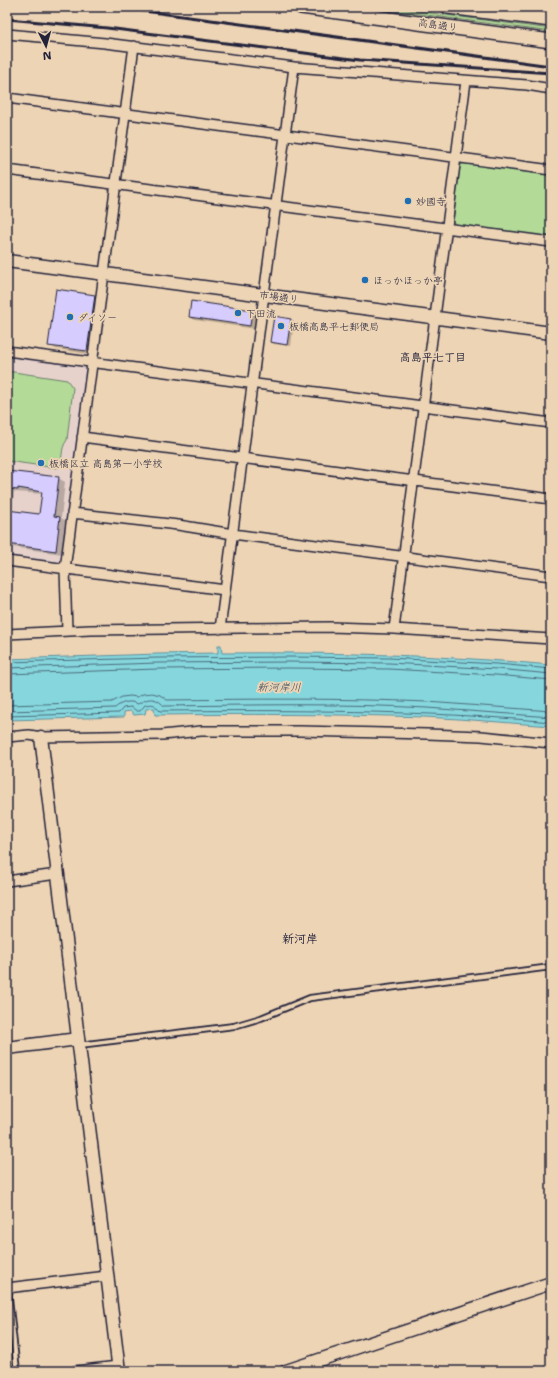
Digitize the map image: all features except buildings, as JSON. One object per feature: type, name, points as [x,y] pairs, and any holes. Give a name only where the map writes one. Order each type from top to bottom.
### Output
[{"type":"main road","name":"高島通り","points":[[301,7],[551,40]]},
{"type":"main road","name":"高島通り","points":[[448,7],[551,20]]},
{"type":"street","points":[[7,34],[134,46],[294,67],[551,89]]},
{"type":"street","points":[[67,631],[65,569],[134,46]]},
{"type":"street","points":[[220,629],[294,67]]},
{"type":"street","points":[[394,629],[466,81]]},
{"type":"street","points":[[7,98],[551,170]]},
{"type":"street","points":[[7,170],[551,242]]},
{"type":"street","name":"市場通り","points":[[7,261],[551,333]]},
{"type":"street","points":[[7,351],[551,423]]},
{"type":"street","points":[[82,437],[551,499]]},
{"type":"street","points":[[72,513],[178,525],[233,534],[551,576]]},
{"type":"street","points":[[7,561],[225,590]]},
{"type":"street","points":[[7,634],[90,630],[330,627],[394,629],[551,639]]},
{"type":"street","points":[[7,736],[41,737],[162,735],[201,731],[300,731],[443,734],[551,743]]},
{"type":"street","points":[[41,737],[118,1369],[75,1371]]},
{"type":"street","points":[[7,881],[57,874]]},
{"type":"street","points":[[7,1048],[78,1042]]},
{"type":"street","points":[[7,1286],[107,1276]]},
{"type":"street","points":[[286,1371],[551,1282]]},
{"type":"lane","points":[[78,1042],[234,1026],[261,1018],[310,998],[551,967]]},
{"type":"lane","points":[[7,1286],[18,1371]]},
{"type":"shaded area","name":"板橋区立 高島第一小学校","points":[[7,356],[84,366],[88,370],[62,560],[57,563],[7,557]]},
{"type":"green space","points":[[368,7],[387,7],[551,29],[551,32]]},
{"type":"green space","points":[[464,163],[551,175],[551,237],[455,225],[453,221],[460,166]]},
{"type":"green space","points":[[7,371],[67,380],[73,388],[67,440],[63,447],[61,461],[57,468],[7,461]]},
{"type":"water","name":"新河岸川","points":[[218,645],[221,645],[222,653],[387,655],[551,665],[551,726],[390,716],[289,714],[155,715],[154,708],[146,709],[145,714],[134,715],[131,711],[124,712],[124,717],[7,720],[7,659],[218,653]]},
{"type":"railway","points":[[115,7],[551,66]]},
{"type":"railway","points":[[7,19],[107,28],[360,60],[551,73]]},
{"type":"place","name":"妙國寺","points":[[408,201]]},
{"type":"place","name":"ほっかほっか亭","points":[[365,280]]},
{"type":"place","name":"下田流","points":[[238,313]]},
{"type":"place","name":"ダイソー","points":[[70,317]]},
{"type":"place","name":"板橋高島平七郵便局","points":[[281,326]]},
{"type":"place","name":"板橋区立 高島第一小学校","points":[[41,463]]},
{"type":"district","name":"高島平七丁目","points":[[433,357]]},
{"type":"district","name":"新河岸","points":[[300,939]]}]
